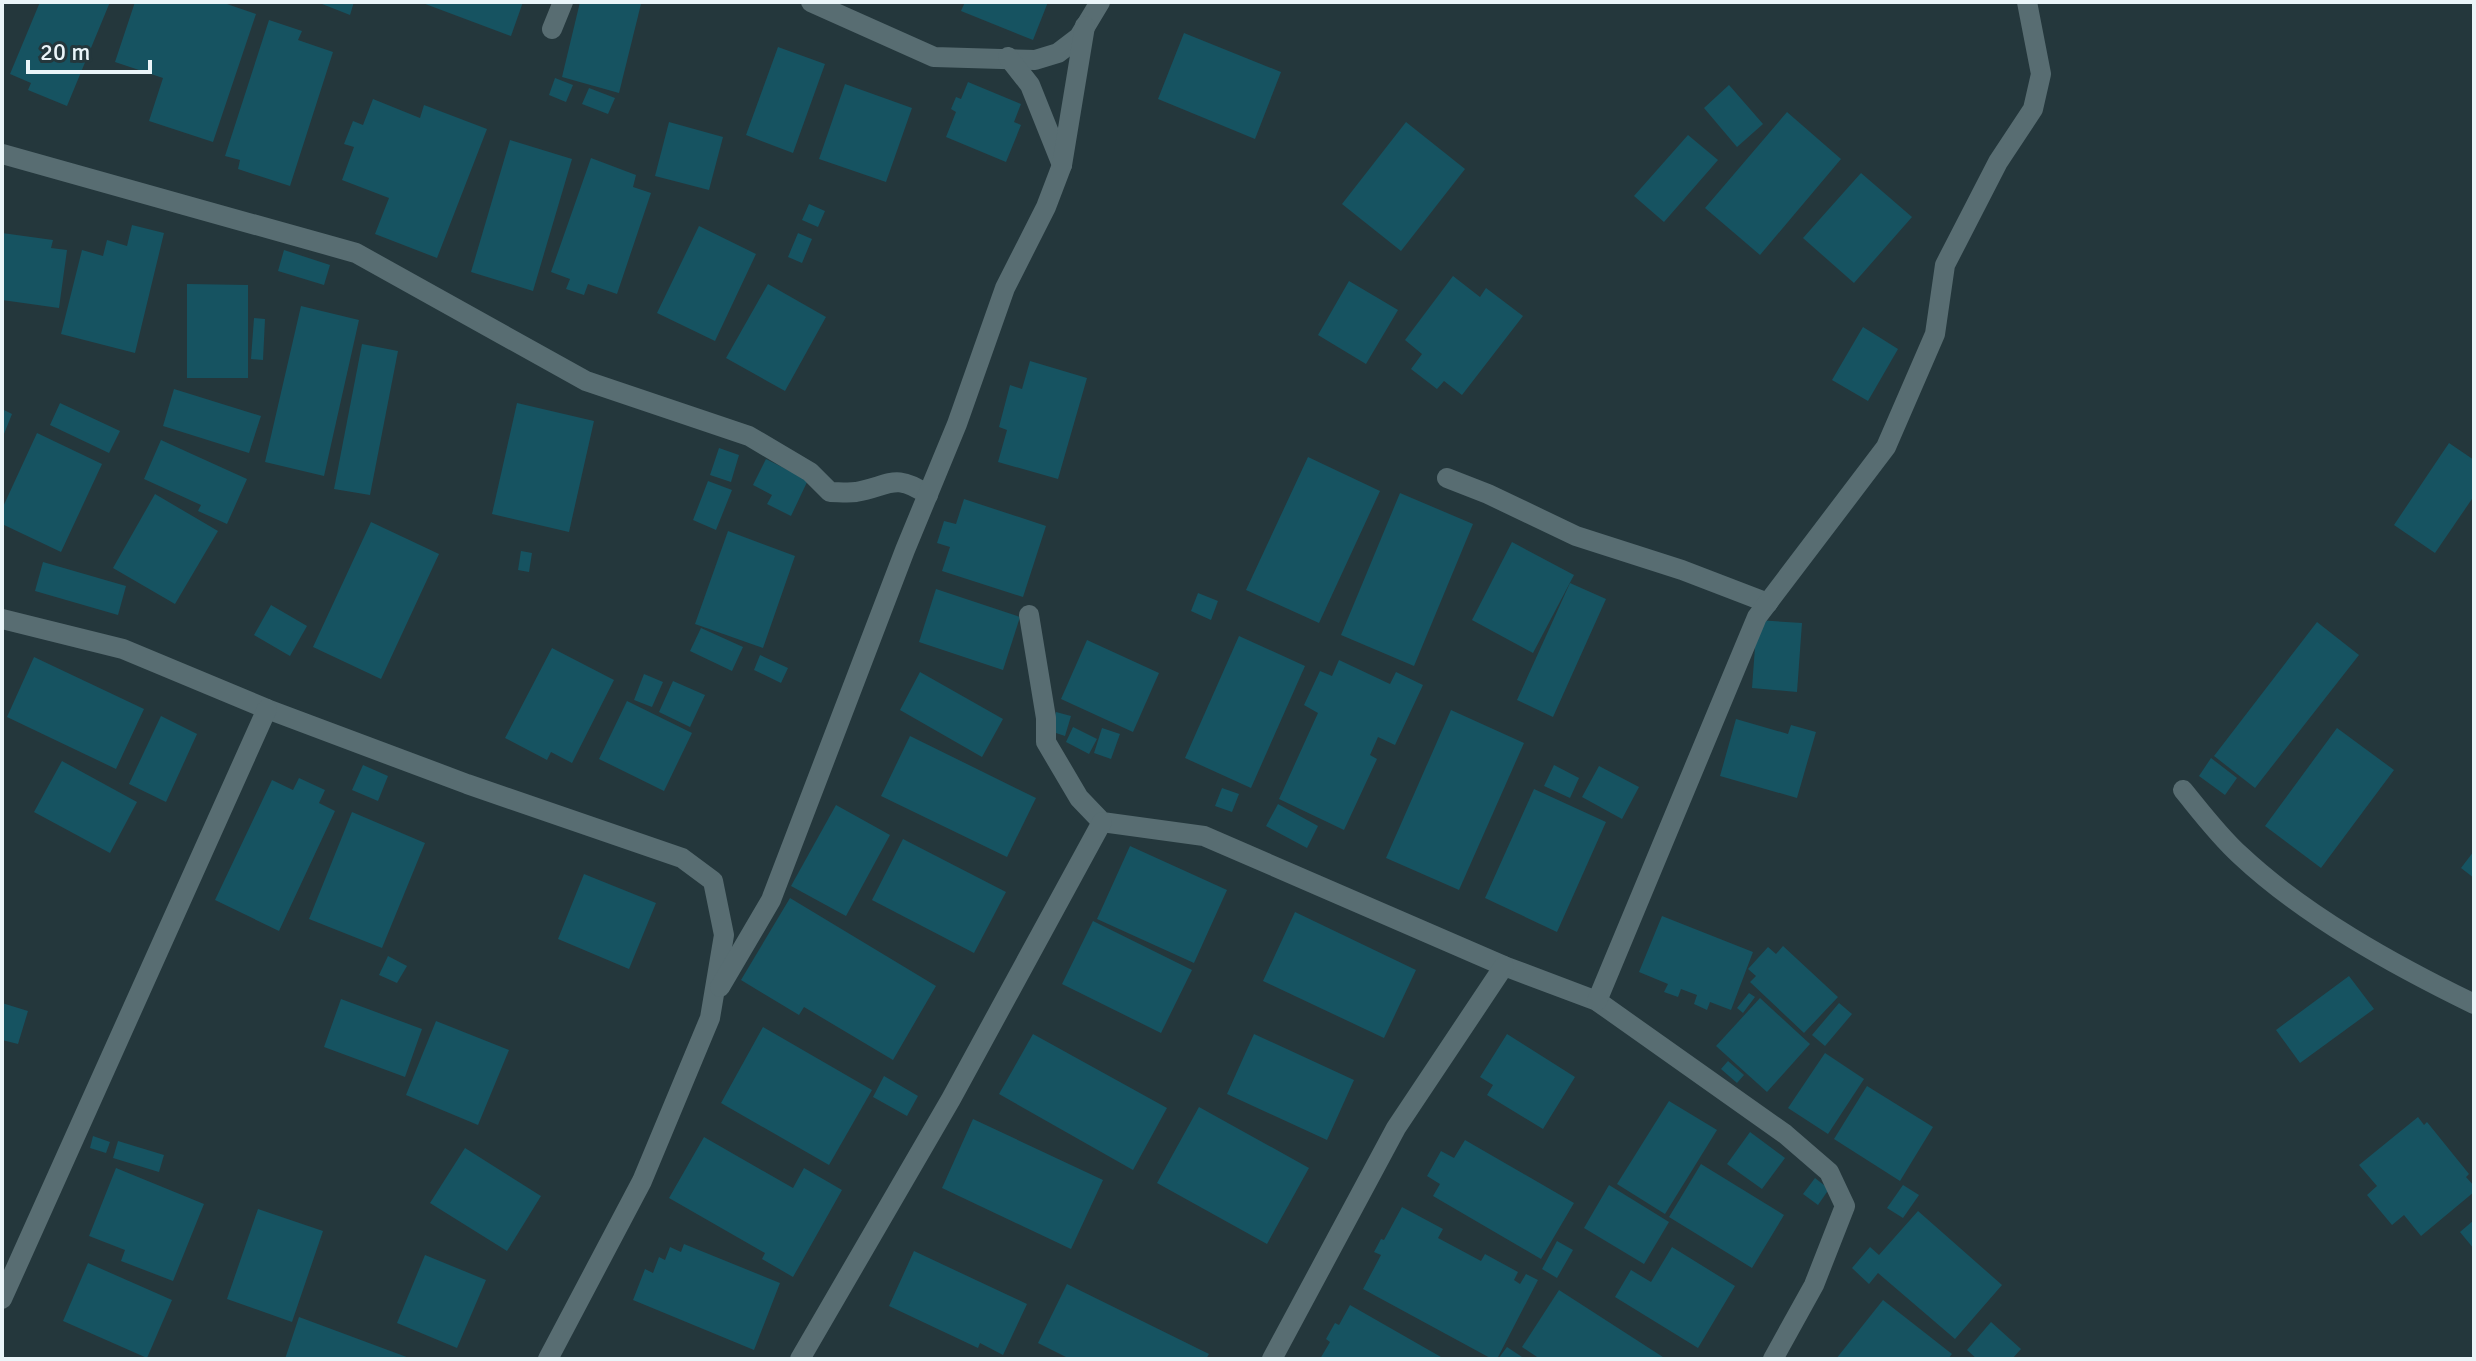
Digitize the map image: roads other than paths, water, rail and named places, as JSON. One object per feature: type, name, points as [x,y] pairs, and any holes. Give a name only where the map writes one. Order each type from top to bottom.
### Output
[{"type":"street","points":[[552,29],[563,2]]},
{"type":"street","points":[[811,2],[934,57],[1035,60],[1058,53],[1079,37],[1100,2]]},
{"type":"street","points":[[1597,1001],[1757,617],[1886,447],[1935,334],[1945,265],[1998,162],[2033,109],[2041,74],[2027,2]]},
{"type":"street","points":[[712,1001],[771,900],[957,424],[1005,288],[1046,207],[1062,165],[1085,26]]},
{"type":"street","points":[[1008,57],[1030,85],[1062,165]]},
{"type":"street","points":[[2,154],[356,253],[586,381],[749,436],[810,472],[830,492],[856,492],[892,481],[912,484],[928,495]]},
{"type":"street","points":[[1447,478],[1576,536],[1682,570],[1768,603]]},
{"type":"street","points":[[1029,615],[1046,718],[1046,742],[1079,798],[1102,822],[1204,836],[1504,966],[1597,1001],[1785,1134],[1829,1172],[1845,1206],[1814,1285],[1773,1359]]},
{"type":"street","points":[[2,619],[123,649],[267,709],[480,789],[682,858],[713,881],[724,935],[710,1018],[642,1181],[548,1359]]},
{"type":"street","points":[[2,1299],[267,709]]},
{"type":"street","points":[[2183,790],[2238,854],[2276,886],[2374,950],[2474,1004]]},
{"type":"street","points":[[800,1359],[951,1099],[1102,822]]},
{"type":"street","points":[[1272,1359],[1396,1128],[1504,966]]}]
